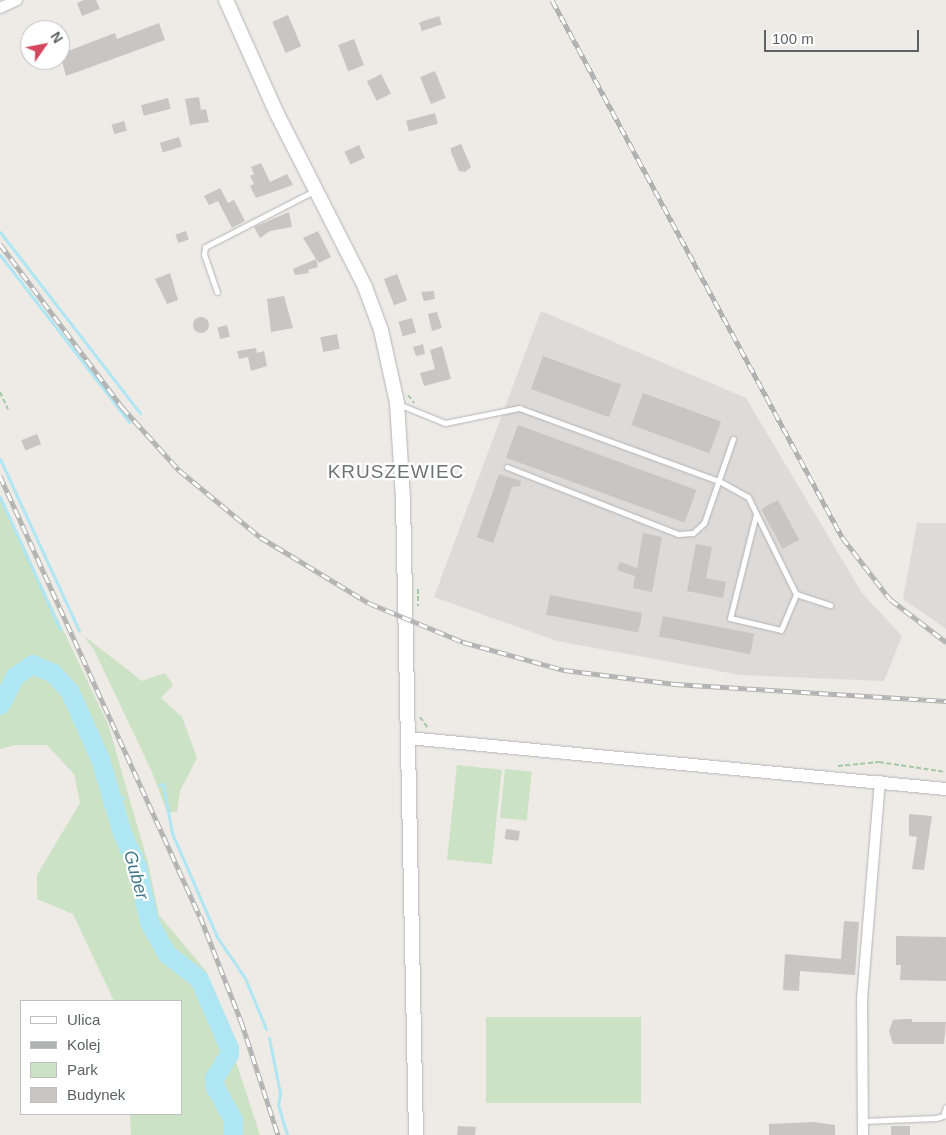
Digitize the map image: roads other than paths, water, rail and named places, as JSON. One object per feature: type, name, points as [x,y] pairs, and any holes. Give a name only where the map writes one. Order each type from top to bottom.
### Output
[{"type":"main road","points":[[226,0],[276,112],[351,254],[373,306],[397,403],[402,466],[416,1135]]},
{"type":"street","points":[[0,8],[17,0]]},
{"type":"street","points":[[408,738],[946,789]]},
{"type":"street","points":[[863,1135],[862,999],[880,782]]},
{"type":"lane","points":[[217,292],[204,255],[205,247],[317,190]]},
{"type":"lane","points":[[397,403],[445,424],[519,408],[719,481],[748,497],[796,594],[830,605]]},
{"type":"lane","points":[[507,467],[678,534],[693,534],[704,523],[733,439]]},
{"type":"lane","points":[[756,514],[730,618],[781,630],[796,594]]},
{"type":"lane","points":[[863,1121],[936,1118],[943,1116],[946,1107]]},
{"type":"waterway","points":[[0,232],[140,413]]},
{"type":"waterway","points":[[0,255],[129,422]]},
{"type":"waterway","points":[[0,459],[79,631]]},
{"type":"waterway","points":[[0,497],[60,629]]},
{"type":"waterway","name":"Guber","points":[[0,705],[15,676],[32,664],[53,673],[70,692],[100,759],[122,833],[137,867],[149,922],[167,954],[199,979],[229,1048],[229,1054],[214,1078],[215,1087],[233,1119],[233,1135]]},
{"type":"waterway","points":[[159,785],[163,784],[172,833],[217,937],[245,978],[266,1029]]},
{"type":"waterway","points":[[114,804],[123,798]]},
{"type":"waterway","points":[[269,1038],[280,1093],[278,1105],[287,1135]]},
{"type":"waterway","points":[[229,1054],[237,1051]]},
{"type":"railway","points":[[552,0],[842,537],[890,599],[946,642]]},
{"type":"railway","points":[[0,244],[122,407],[179,470],[260,537],[369,603],[463,642],[564,670],[675,684],[946,701]]},
{"type":"railway","points":[[0,476],[200,916],[241,1021],[278,1135]]},
{"type":"district","name":"KRUSZEWIEC","points":[[396,472]]}]
